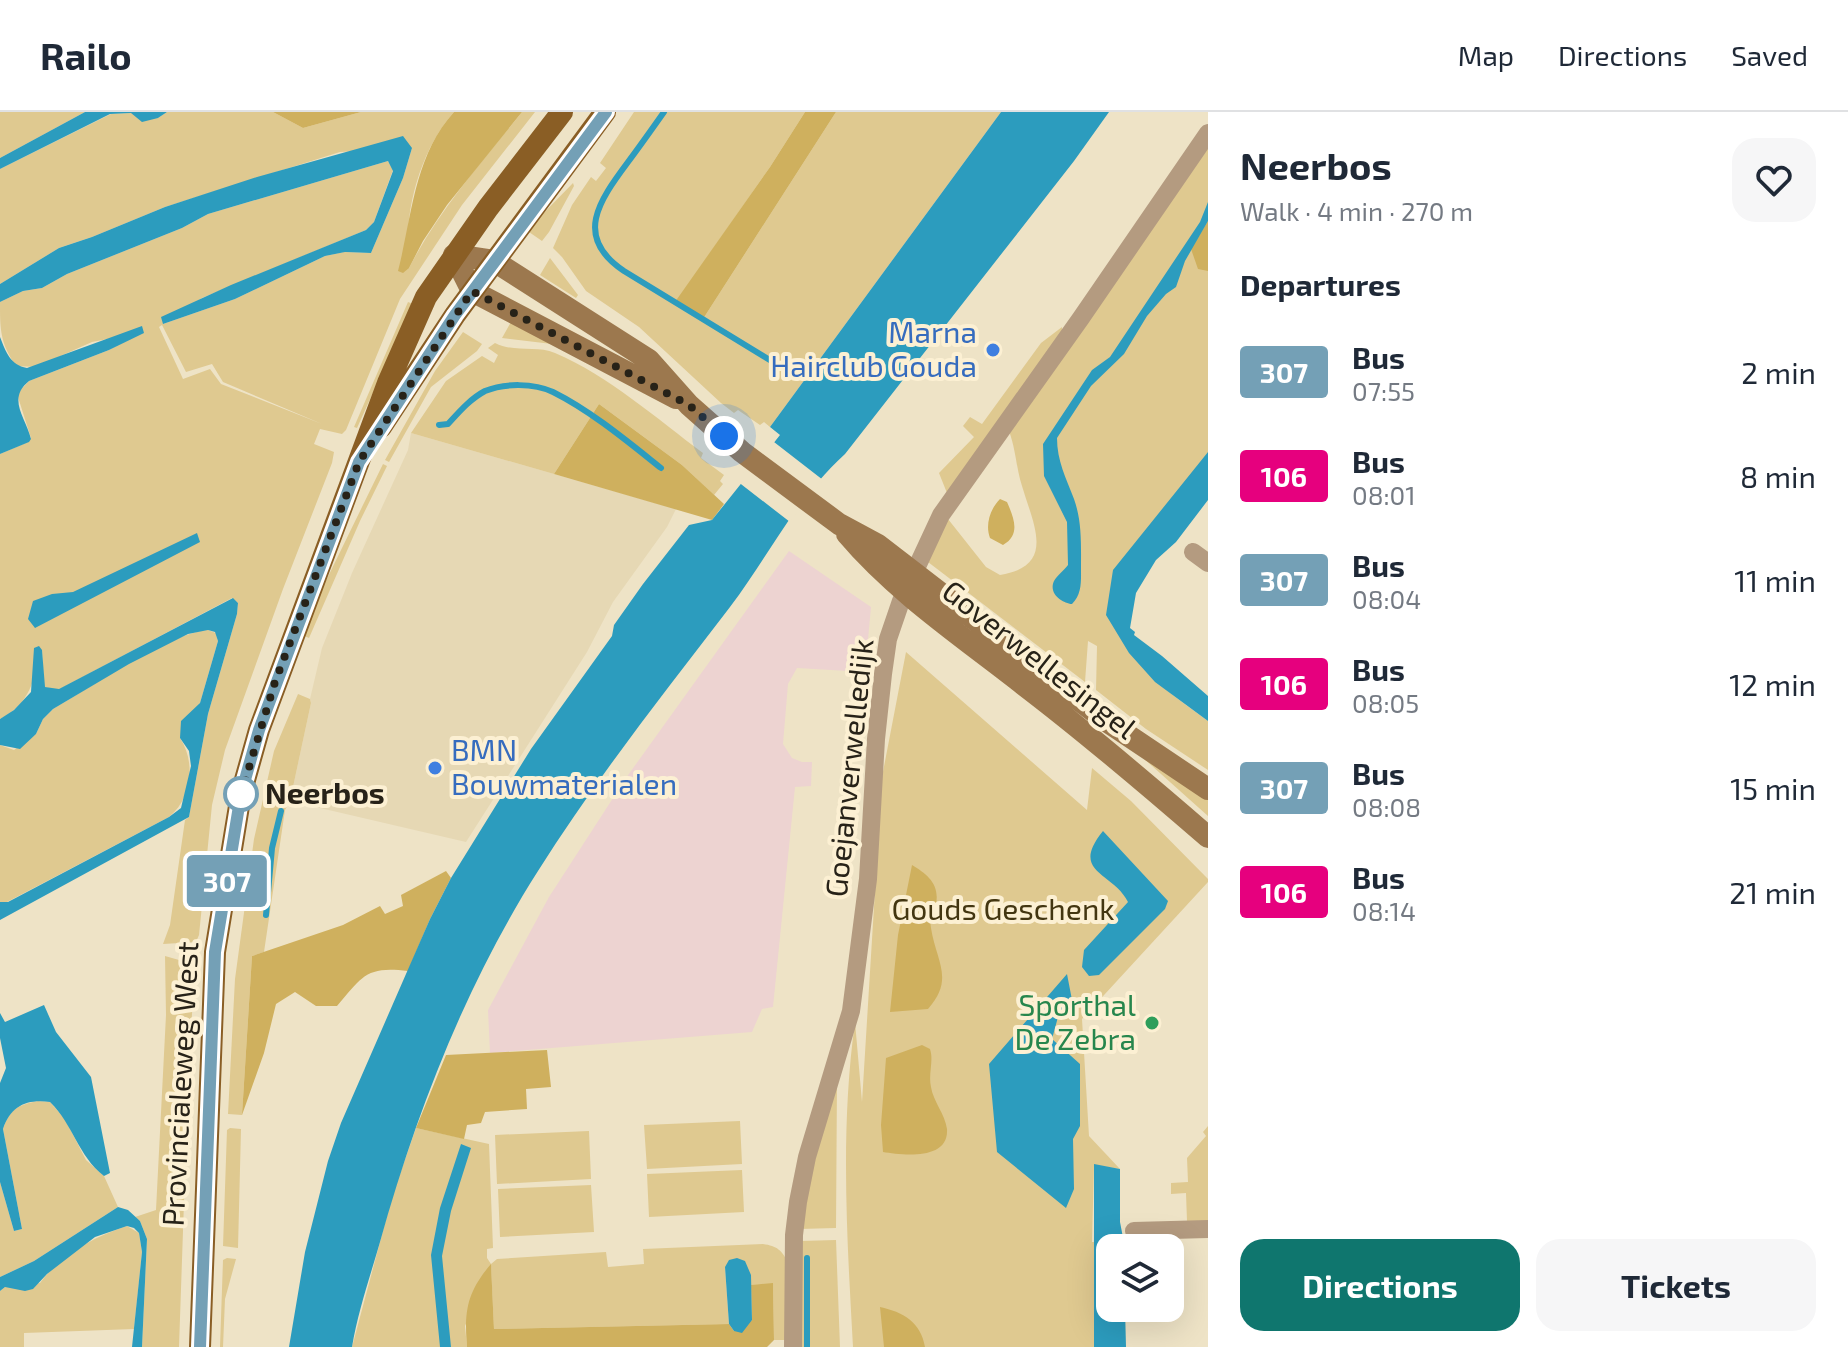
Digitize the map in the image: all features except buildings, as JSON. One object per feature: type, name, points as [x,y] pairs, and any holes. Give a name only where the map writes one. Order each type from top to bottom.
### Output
[{"type":"main road","name":"Provincialeweg West","points":[[200,1347],[215,952],[241,794],[259,730],[388,383],[426,297],[562,112]]},
{"type":"main road","name":"Provincialeweg West","points":[[359,462],[472,291],[605,112]]},
{"type":"main road","name":"Goverwellesingel","points":[[454,255],[494,261],[649,360],[689,405],[742,452],[839,524],[878,545],[909,582],[1208,837]]},
{"type":"main road","points":[[454,255],[472,291]]},
{"type":"main road","name":"Goverwellesingel","points":[[472,291],[689,405]]},
{"type":"main road","name":"Goverwellesingel","points":[[909,582],[1208,789]]},
{"type":"street","name":"Goejanverwelledijk","points":[[793,1347],[794,1235],[798,1202],[807,1157],[849,1022],[868,879],[876,739],[888,639],[909,582],[941,515],[1208,133]]},
{"type":"street","points":[[1134,1231],[1208,1229]]},
{"type":"shaded area","points":[[273,112],[361,112],[303,128]]},
{"type":"shaded area","points":[[454,112],[522,112],[447,205],[403,273],[398,271],[422,167],[441,129]]},
{"type":"shaded area","points":[[805,112],[836,112],[703,319],[675,302]]},
{"type":"shaded area","points":[[1208,221],[1208,271],[1198,269],[1191,249]]},
{"type":"shaded area","points":[[599,404],[682,465],[724,504],[712,520],[554,474]]},
{"type":"shaded area","points":[[411,433],[676,509],[667,527],[613,602],[587,652],[466,842],[290,801],[322,648],[408,450]]},
{"type":"shaded area","points":[[1000,499],[1007,502],[1014,526],[1012,536],[1003,545],[990,538],[988,528],[991,512]]},
{"type":"shaded area","points":[[789,551],[871,607],[865,672],[797,668],[788,684],[783,744],[792,758],[812,762],[811,786],[795,787],[773,1007],[762,1009],[752,1032],[490,1053],[488,1010],[549,897],[626,778]]},
{"type":"shaded area","points":[[912,865],[927,876],[936,891],[931,924],[942,970],[941,988],[928,1009],[890,1012],[898,935]]},
{"type":"shaded area","points":[[446,871],[451,878],[408,971],[383,970],[366,975],[337,1006],[316,1006],[295,992],[276,1004],[264,1053],[242,1115],[252,956],[343,925],[380,906],[385,914],[403,906],[401,895]]},
{"type":"shaded area","points":[[922,1045],[930,1049],[931,1087],[946,1123],[946,1139],[941,1147],[923,1154],[883,1152],[881,1125],[886,1058]]},
{"type":"shaded area","points":[[547,1050],[551,1087],[526,1089],[527,1109],[485,1112],[481,1123],[467,1125],[464,1139],[416,1128],[446,1055]]},
{"type":"shaded area","points":[[491,1264],[494,1329],[729,1324],[734,1331],[752,1320],[751,1285],[773,1283],[774,1340],[767,1347],[467,1347],[469,1302]]},
{"type":"shaded area","points":[[880,1307],[910,1320],[920,1331],[925,1347],[884,1347]]},
{"type":"green space","points":[[0,112],[85,112],[0,158]]},
{"type":"green space","points":[[167,112],[273,112],[303,128],[361,112],[454,112],[431,146],[416,186],[408,228],[409,268],[447,206],[492,149],[522,112],[535,112],[462,205],[400,299],[346,430],[342,434],[320,429],[314,444],[334,452],[332,463],[225,750],[212,805],[199,935],[196,942],[163,944],[170,925],[185,820],[189,817],[208,714],[238,603],[232,598],[58,690],[44,687],[42,650],[25,698],[0,719],[0,454],[31,438],[17,394],[29,381],[109,350],[144,332],[92,342],[36,367],[16,366],[2,336],[0,302],[23,291],[42,288],[67,274],[182,228],[208,214],[388,161],[393,170],[374,222],[366,230],[202,298],[163,324],[235,299],[325,256],[344,252],[371,253],[403,178],[412,148],[340,152],[165,207],[59,248],[0,284],[0,169],[111,114],[131,113],[158,118]],"holes":[[[162,325],[186,372],[212,364],[223,382],[322,424],[221,384],[210,369],[183,379],[159,327]]]},
{"type":"green space","points":[[634,112],[805,112],[676,302],[703,319],[836,112],[1001,112],[770,427],[764,422],[760,425],[738,410],[734,413],[721,403],[639,327],[586,291],[553,248],[572,205],[591,177],[596,181],[606,168],[600,163]]},
{"type":"green space","points":[[1208,140],[1208,472],[1157,529],[1117,630],[1145,670],[1208,721],[1208,770],[1146,729],[1096,690],[1097,646],[1088,641],[1085,682],[928,562],[948,519],[986,567],[1000,575],[1029,563],[1035,553],[1035,528],[1009,431]]},
{"type":"green space","points":[[573,183],[542,241],[529,232],[533,224]]},
{"type":"green space","points":[[550,258],[578,295],[576,298],[540,275]]},
{"type":"green space","points":[[408,302],[413,304],[357,428],[354,427]]},
{"type":"green space","points":[[511,322],[552,344],[502,338]]},
{"type":"green space","points":[[1062,327],[947,493],[939,473],[974,437],[963,426],[970,417],[982,424],[1041,343]]},
{"type":"green space","points":[[463,332],[482,344],[431,387],[389,462],[385,460],[435,371]]},
{"type":"green space","points":[[495,343],[510,348],[555,353],[594,374],[703,453],[701,458],[724,475],[720,481],[723,484],[714,495],[682,465],[599,404],[554,474],[411,433],[446,381],[482,356],[494,363],[498,355],[488,348]]},
{"type":"green space","points":[[383,464],[387,466],[309,638],[300,634]]},
{"type":"green space","points":[[208,630],[216,633],[218,641],[200,703],[180,738],[190,769],[187,790],[177,809],[169,817],[7,902],[0,902],[0,745],[14,750],[36,734],[43,719],[53,709],[152,651],[192,633]]},
{"type":"green space","name":"Gouds Geschenk","points":[[906,652],[1087,810],[1092,768],[1131,801],[1208,879],[1082,1019],[1089,1136],[1120,1169],[1094,1165],[1094,1347],[853,1347],[846,1184],[850,1062],[855,1022],[862,1102],[882,777]]},
{"type":"green space","points":[[298,694],[310,699],[311,703],[290,801],[285,810],[264,952],[252,956],[242,1115],[228,1114],[235,979],[254,839],[274,751]]},
{"type":"green space","points":[[1142,757],[1208,796],[1208,816]]},
{"type":"green space","points":[[165,956],[193,964],[195,971],[179,1347],[142,1347],[147,1239],[140,1221],[135,1217],[156,1210],[166,1015]]},
{"type":"green space","points":[[837,1079],[836,1228],[799,1229],[800,1205]]},
{"type":"green space","points":[[38,1101],[50,1102],[65,1119],[86,1160],[104,1176],[118,1207],[34,1261],[0,1277],[0,1182],[14,1231],[22,1229],[3,1129],[16,1109]]},
{"type":"green space","points":[[740,1121],[742,1164],[647,1169],[644,1125]]},
{"type":"green space","points":[[1208,1126],[1208,1221],[1187,1221],[1186,1193],[1171,1194],[1171,1183],[1188,1182],[1187,1158],[1206,1136],[1203,1132]]},
{"type":"green space","points":[[416,1128],[489,1144],[493,1248],[487,1249],[487,1258],[491,1264],[497,1259],[606,1252],[608,1267],[644,1264],[643,1249],[768,1245],[778,1249],[788,1263],[787,1340],[774,1340],[773,1284],[751,1285],[751,1275],[725,1267],[729,1324],[494,1329],[491,1266],[465,1326],[467,1347],[352,1347],[392,1197]]},
{"type":"green space","points":[[241,1129],[238,1248],[223,1246],[227,1130]]},
{"type":"green space","points":[[589,1131],[591,1179],[497,1184],[495,1135]]},
{"type":"green space","points":[[742,1170],[744,1212],[649,1217],[647,1174]]},
{"type":"green space","points":[[591,1185],[594,1232],[500,1237],[498,1189]]},
{"type":"green space","points":[[127,1226],[139,1233],[142,1252],[134,1329],[24,1333],[24,1347],[0,1347],[0,1291],[5,1287],[40,1283],[58,1263],[79,1248]]},
{"type":"green space","points":[[836,1240],[840,1347],[800,1347],[800,1241]]},
{"type":"green space","points":[[236,1259],[225,1299],[223,1347],[220,1347],[223,1260]]},
{"type":"water","points":[[85,112],[167,112],[142,122],[131,113],[110,114],[0,169],[0,158]]},
{"type":"water","points":[[1001,112],[1109,112],[845,454],[811,490],[730,607],[560,837],[488,958],[446,1050],[394,1194],[352,1347],[289,1347],[305,1252],[341,1123],[451,878],[531,749],[612,636],[614,625],[643,584],[689,525],[712,520],[780,435],[770,427]]},
{"type":"water","points":[[403,136],[412,148],[403,178],[371,253],[345,252],[325,256],[235,299],[163,324],[161,317],[366,230],[374,222],[393,171],[388,161],[208,214],[182,228],[67,274],[42,288],[23,291],[0,302],[0,284],[59,248],[165,207],[257,177]]},
{"type":"water","points":[[1208,202],[1208,221],[1185,261],[1176,287],[1147,316],[1124,354],[1091,386],[1057,438],[1060,462],[1077,507],[1080,533],[1080,588],[1072,604],[1068,603],[1057,597],[1053,590],[1054,581],[1068,565],[1067,522],[1044,476],[1043,444],[1092,370],[1110,357],[1200,222]]},
{"type":"water","points":[[142,326],[144,333],[29,381],[19,394],[18,401],[31,439],[0,454],[0,337],[13,361],[27,368]]},
{"type":"water","points":[[1208,452],[1208,500],[1176,542],[1156,560],[1136,593],[1130,628],[1134,635],[1208,696],[1208,721],[1155,682],[1129,653],[1106,615],[1113,570]]},
{"type":"water","points":[[197,533],[200,542],[35,628],[28,619],[33,601],[52,594],[73,592]]},
{"type":"water","points":[[233,598],[238,603],[237,614],[208,714],[189,817],[0,920],[0,902],[8,902],[181,808],[191,766],[189,751],[180,738],[181,721],[200,703],[218,641],[215,632],[208,630],[188,634],[129,664],[53,709],[43,719],[36,734],[20,749],[0,745],[0,719],[14,710],[31,692],[34,648],[39,646],[42,650],[45,687],[59,689]]},
{"type":"water","points":[[1103,831],[1168,901],[1165,909],[1099,975],[1089,976],[1082,967],[1084,950],[1128,902],[1092,864],[1090,856]]},
{"type":"water","points":[[1067,974],[1072,1000],[1058,1017],[1052,1039],[1080,1064],[1080,1126],[1073,1139],[1074,1189],[1066,1208],[997,1152],[989,1064]]},
{"type":"water","points":[[44,1005],[56,1032],[91,1077],[110,1173],[104,1176],[95,1168],[50,1102],[20,1106],[10,1115],[3,1129],[22,1229],[14,1231],[0,1182],[0,1083],[6,1068],[0,1038],[0,1013],[5,1022]]},
{"type":"water","points":[[461,1144],[471,1148],[451,1211],[442,1256],[451,1347],[440,1347],[431,1255],[440,1208]]},
{"type":"water","points":[[1094,1164],[1120,1169],[1122,1234],[1096,1234],[1096,1322],[1125,1322],[1126,1347],[1094,1347]]},
{"type":"water","points":[[118,1207],[128,1210],[140,1221],[147,1239],[142,1347],[132,1347],[142,1252],[139,1233],[134,1228],[127,1226],[95,1237],[47,1274],[33,1289],[25,1291],[5,1287],[0,1291],[0,1277],[34,1261]]},
{"type":"water","points":[[737,1258],[745,1261],[751,1275],[752,1320],[742,1333],[734,1331],[729,1324],[725,1267],[729,1260]]},
{"type":"pier","points":[[767,425],[779,435],[774,442],[823,480],[790,522],[737,481],[774,435]]},
{"type":"waterway","points":[[664,112],[617,176],[601,205],[595,232],[599,245],[608,258],[624,271],[773,362]]},
{"type":"waterway","points":[[439,425],[448,424],[485,391],[510,385],[537,387],[581,408],[661,468]]},
{"type":"waterway","points":[[266,915],[272,848],[281,811]]},
{"type":"waterway","points":[[807,1258],[807,1347]]},
{"type":"bus line","name":"307","points":[[200,1347],[215,952],[241,794],[259,730],[359,462],[455,315],[606,112]]},
{"type":"place","name":"Marna Hairclub Gouda","points":[[993,350]]},
{"type":"place","name":"BMN Bouwmaterialen","points":[[435,768]]},
{"type":"place","name":"Neerbos","points":[[241,794]]},
{"type":"place","name":"Sporthal De Zebra","points":[[1152,1023]]},
{"type":"route","points":[[241,794],[275,682],[359,462],[472,291],[689,405],[724,436]]}]
